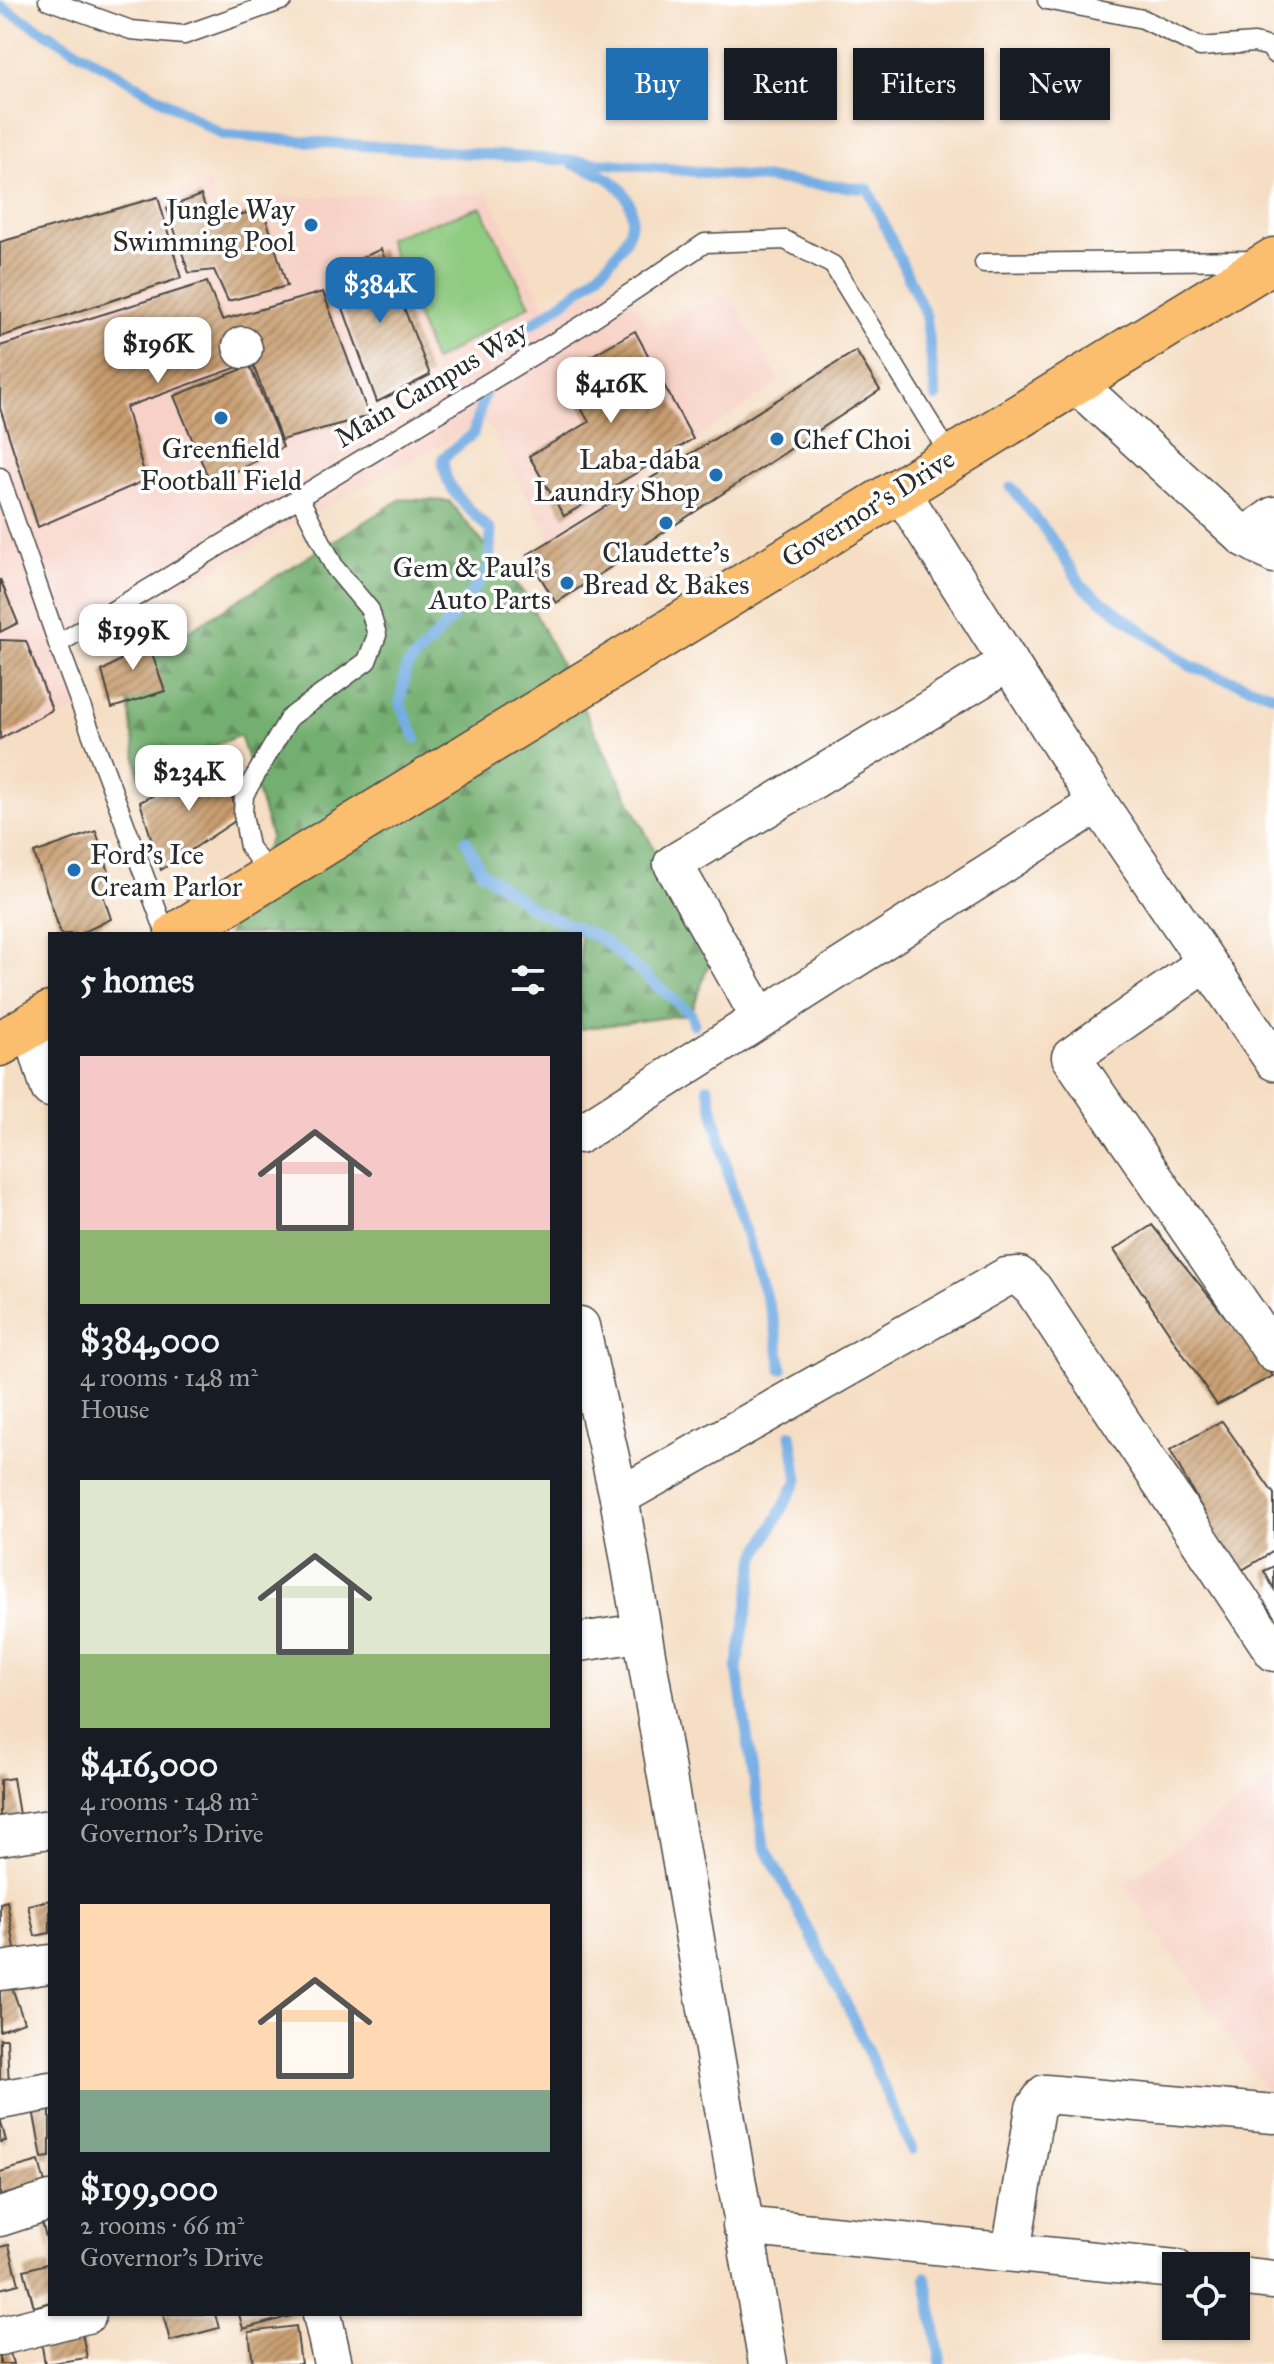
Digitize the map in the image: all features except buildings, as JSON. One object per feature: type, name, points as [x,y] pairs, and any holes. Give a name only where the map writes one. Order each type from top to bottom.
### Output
[{"type":"main road","name":"Governor's Drive","points":[[180,932],[1274,260]]},
{"type":"street","points":[[1074,382],[1264,535]]},
{"type":"street","points":[[899,489],[1098,803],[1274,1061]]},
{"type":"street","points":[[760,1017],[673,864],[1009,662]]},
{"type":"street","points":[[582,1133],[1098,803]]},
{"type":"street","points":[[1206,963],[1071,1057],[1274,1353]]},
{"type":"street","points":[[27,1028],[48,1083]]},
{"type":"street","points":[[619,1497],[1006,1277],[1019,1276],[1033,1289],[1274,1652]]},
{"type":"street","points":[[582,1335],[619,1497],[768,2364]]},
{"type":"street","points":[[582,1642],[640,1633]]},
{"type":"street","points":[[0,1836],[48,1829]]},
{"type":"street","points":[[0,1971],[48,1964]]},
{"type":"street","points":[[0,2100],[48,2091]]},
{"type":"street","points":[[1011,2252],[1035,2108],[1045,2094],[1274,2114]]},
{"type":"street","points":[[0,2217],[48,2202]]},
{"type":"street","points":[[742,2226],[1162,2268]]},
{"type":"street","points":[[1250,2277],[1274,2280]]},
{"type":"street","points":[[0,2336],[79,2316]]},
{"type":"street","points":[[322,2316],[333,2364]]},
{"type":"lane","points":[[48,0],[131,30],[184,35],[283,0]]},
{"type":"lane","points":[[1047,0],[1143,19],[1200,47],[1254,43],[1270,47],[1274,54]]},
{"type":"lane","name":"Main Campus Way","points":[[58,644],[581,326],[705,243],[785,240],[833,265],[951,457]]},
{"type":"lane","points":[[984,263],[1274,260]]},
{"type":"lane","points":[[0,477],[58,644],[165,932]]},
{"type":"lane","points":[[271,876],[249,847],[244,795],[289,718],[367,661],[377,635],[370,610],[335,568],[299,497]]},
{"type":"shaded area","points":[[210,182],[220,215],[269,198],[487,193],[545,306],[617,284],[651,327],[729,292],[779,382],[551,540],[485,420],[75,645],[92,701],[0,747],[0,242]]},
{"type":"shaded area","points":[[1274,1777],[1274,2098],[1269,2097],[1125,1884]]},
{"type":"green space","points":[[481,207],[530,305],[434,361],[387,238]]},
{"type":"green space","points":[[401,499],[449,501],[527,597],[710,960],[691,1014],[582,1029],[582,932],[228,932],[271,837],[240,735],[139,778],[124,671]]},
{"type":"waterway","points":[[0,6],[223,135],[642,166],[868,189],[926,316],[936,397]]},
{"type":"waterway","points":[[532,324],[590,281],[609,262],[624,242],[631,221],[628,201],[612,181],[573,164]]},
{"type":"waterway","points":[[416,738],[400,704],[406,668],[451,620],[489,569],[491,531],[453,489],[444,469],[443,458],[473,434],[485,392]]},
{"type":"waterway","points":[[1011,487],[1049,535],[1083,587],[1190,666],[1274,695]]},
{"type":"waterway","points":[[466,840],[481,871],[533,909],[600,938],[691,1014],[694,1024]]},
{"type":"waterway","points":[[708,1087],[732,1190],[775,1325],[782,1369]]},
{"type":"waterway","points":[[791,1434],[798,1480],[756,1557],[737,1669],[764,1845],[847,2005],[912,2150]]},
{"type":"waterway","points":[[926,2277],[941,2364]]},
{"type":"place","name":"Jungle Way Swimming Pool","points":[[311,225]]},
{"type":"place","name":"Greenfield Football Field","points":[[221,418]]},
{"type":"place","name":"Chef Choi","points":[[777,439]]},
{"type":"place","name":"Laba-daba Laundry Shop","points":[[716,475]]},
{"type":"place","name":"Claudette's Bread & Bakes","points":[[666,523]]},
{"type":"place","name":"Gem & Paul's Auto Parts","points":[[567,583]]},
{"type":"place","name":"Ford's Ice Cream Parlor","points":[[74,870]]}]
